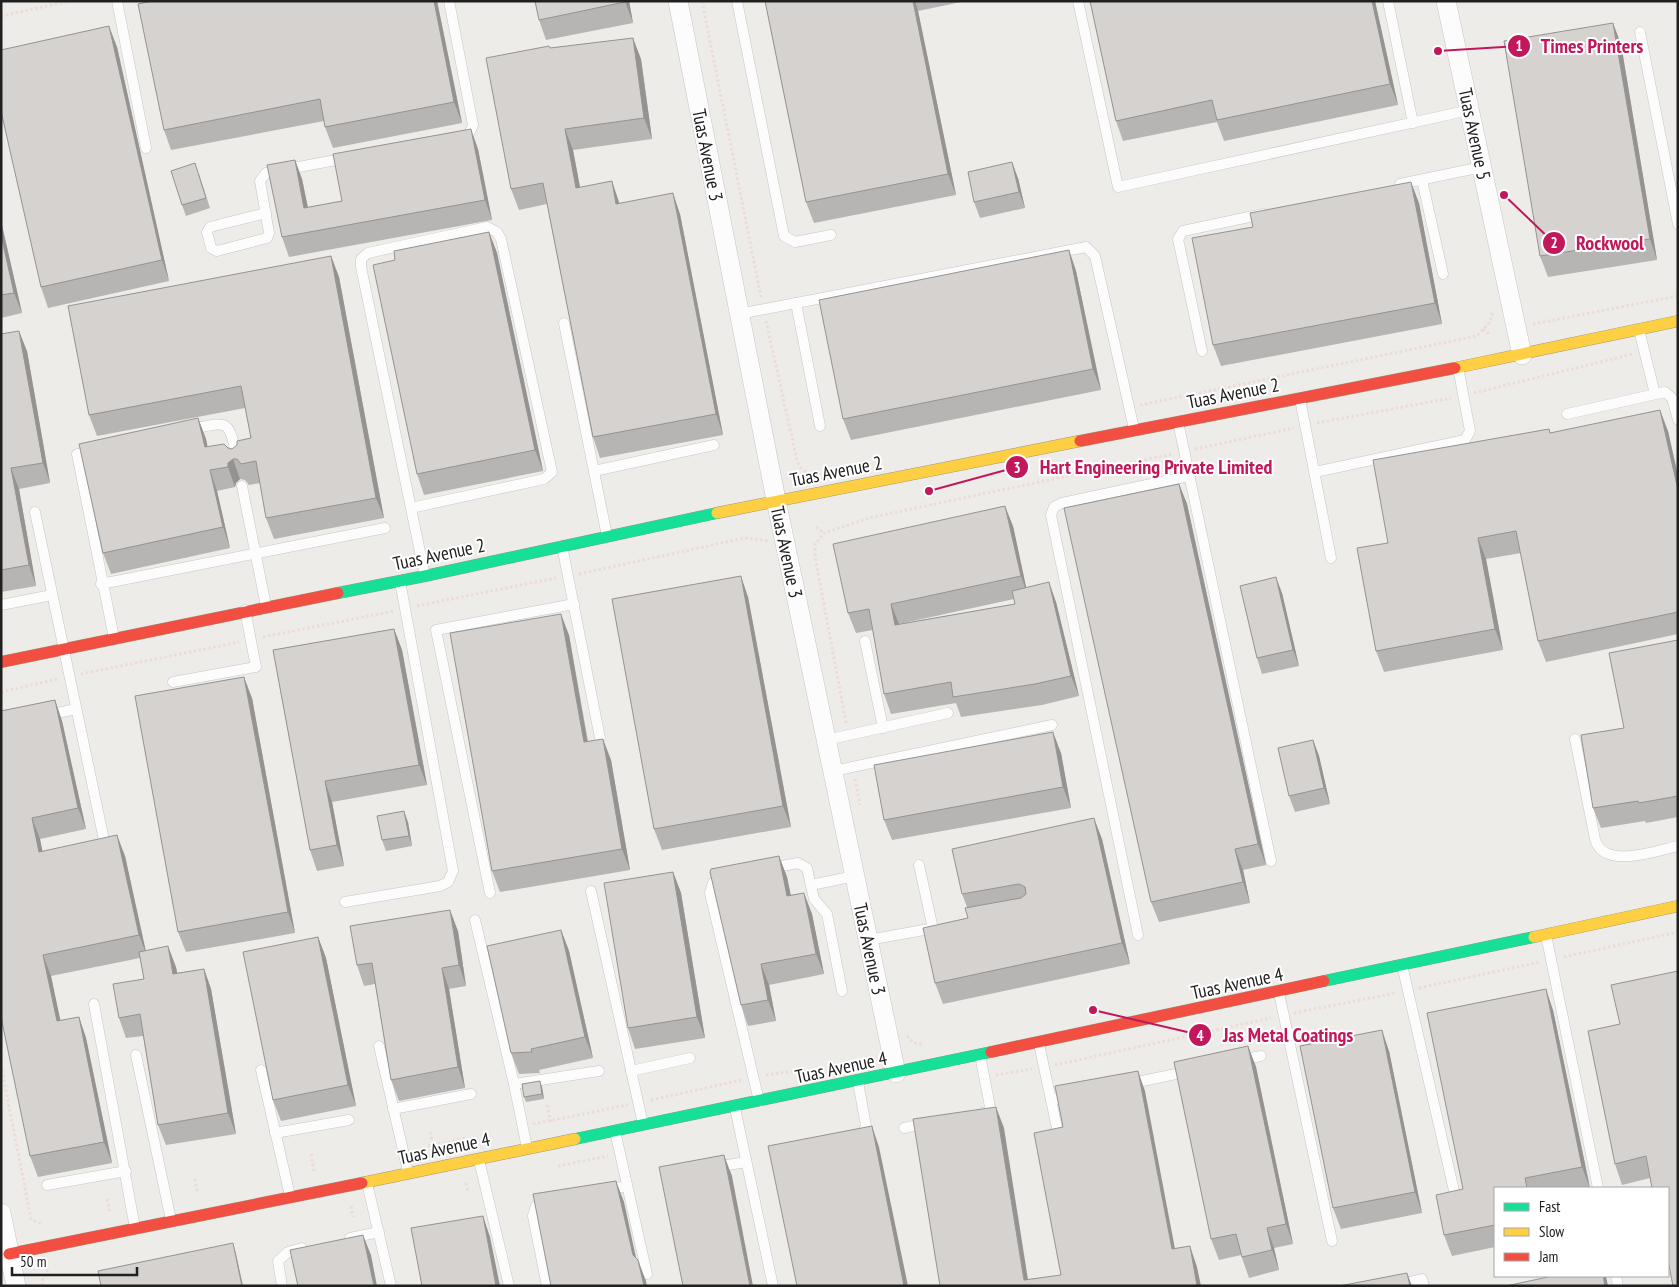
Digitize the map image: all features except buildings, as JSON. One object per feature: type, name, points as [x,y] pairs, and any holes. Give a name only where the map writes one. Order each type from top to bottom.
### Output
[{"type":"street","name":"Tuas Avenue 3","points":[[678,1],[776,500],[896,1073]]},
{"type":"street","name":"Tuas Avenue 5","points":[[1446,1],[1522,355]]},
{"type":"street","name":"Tuas Avenue 2","points":[[1,662],[245,610],[426,576],[776,500],[1522,355],[1678,322]]},
{"type":"street","name":"Tuas Avenue 4","points":[[10,1254],[980,1056],[1678,906]]},
{"type":"street","points":[[1,1213],[10,1254],[10,1277]]},
{"type":"lane","points":[[117,1],[146,148]]},
{"type":"lane","points":[[448,1],[473,125],[469,134],[456,139]]},
{"type":"lane","points":[[738,1],[784,236],[795,242],[832,235]]},
{"type":"lane","points":[[1078,1],[1118,187],[1470,110]]},
{"type":"lane","points":[[1388,1],[1413,122]]},
{"type":"lane","points":[[1640,32],[1678,224]]},
{"type":"lane","points":[[266,214],[210,227],[207,232],[209,245],[218,250],[264,240],[269,233],[266,214],[260,181],[266,173],[361,156]]},
{"type":"lane","points":[[1394,186],[1482,167]]},
{"type":"lane","points":[[1422,180],[1443,274]]},
{"type":"lane","points":[[1202,351],[1178,239],[1184,231],[1269,212]]},
{"type":"lane","points":[[412,508],[544,479],[552,472],[501,239],[497,232],[487,227],[368,253],[362,259],[412,508],[426,576]]},
{"type":"lane","points":[[739,314],[1086,248],[1095,256],[1134,430]]},
{"type":"lane","points":[[796,303],[820,426]]},
{"type":"lane","points":[[564,323],[607,536]]},
{"type":"lane","points":[[1639,330],[1655,394]]},
{"type":"lane","points":[[1314,472],[1461,442],[1468,436],[1470,431],[1458,367]]},
{"type":"lane","points":[[1567,414],[1665,392],[1671,396],[1678,420]]},
{"type":"lane","points":[[1300,398],[1331,558]]},
{"type":"lane","points":[[1178,422],[1271,861]]},
{"type":"lane","points":[[181,431],[223,424],[232,431],[238,463]]},
{"type":"lane","points":[[594,470],[714,445]]},
{"type":"lane","points":[[105,448],[77,454],[101,584],[114,639]]},
{"type":"lane","points":[[1138,935],[1051,515],[1054,506],[1062,502],[1189,476]]},
{"type":"lane","points":[[242,486],[266,607]]},
{"type":"lane","points":[[36,512],[63,650],[104,840]]},
{"type":"lane","points":[[101,584],[385,528]]},
{"type":"lane","points":[[562,546],[600,738]]},
{"type":"lane","points":[[344,902],[440,886],[448,882],[453,871],[405,638],[405,608],[400,580]]},
{"type":"lane","points":[[1,605],[52,595]]},
{"type":"lane","points":[[490,893],[436,630],[574,604]]},
{"type":"lane","points":[[173,682],[256,667],[245,610]]},
{"type":"lane","points":[[865,641],[883,728]]},
{"type":"lane","points":[[39,717],[76,709]]},
{"type":"lane","points":[[826,740],[948,713]]},
{"type":"lane","points":[[833,771],[1052,725]]},
{"type":"lane","points":[[1575,738],[1595,839],[1602,852],[1617,858],[1678,846]]},
{"type":"lane","points":[[762,870],[801,863],[807,868],[815,901],[827,914],[842,991]]},
{"type":"lane","points":[[868,940],[937,928],[919,865]]},
{"type":"lane","points":[[736,876],[713,883],[710,893],[759,1102]]},
{"type":"lane","points":[[811,885],[855,876]]},
{"type":"lane","points":[[591,891],[643,1125]]},
{"type":"lane","points":[[475,920],[514,1084],[527,1148]]},
{"type":"lane","points":[[1546,934],[1598,1187]]},
{"type":"lane","points":[[1402,965],[1421,1026],[1455,1195]]},
{"type":"lane","points":[[1279,992],[1297,1050],[1332,1242]]},
{"type":"lane","points":[[94,1004],[135,1228]]},
{"type":"lane","points":[[1039,1042],[1060,1143]]},
{"type":"lane","points":[[379,1046],[408,1173]]},
{"type":"lane","points":[[136,1055],[171,1221]]},
{"type":"lane","points":[[972,1115],[991,1112],[980,1056]]},
{"type":"lane","points":[[1232,1062],[1261,1056]]},
{"type":"lane","points":[[631,1071],[690,1058]]},
{"type":"lane","points":[[1118,1086],[1204,1068]]},
{"type":"lane","points":[[261,1070],[290,1197]]},
{"type":"lane","points":[[514,1084],[599,1071]]},
{"type":"lane","points":[[852,1139],[861,1137],[866,1130],[858,1081]]},
{"type":"lane","points":[[393,1109],[471,1094]]},
{"type":"lane","points":[[1051,1100],[1080,1094]]},
{"type":"lane","points":[[734,1107],[773,1286]]},
{"type":"lane","points":[[276,1133],[349,1120]]},
{"type":"lane","points":[[904,1128],[943,1120]]},
{"type":"lane","points":[[615,1131],[647,1274]]},
{"type":"lane","points":[[479,1159],[509,1286]]},
{"type":"lane","points":[[709,1168],[746,1162]]},
{"type":"lane","points":[[47,1185],[126,1171]]},
{"type":"lane","points":[[367,1182],[391,1286]]},
{"type":"lane","points":[[599,1191],[627,1186]]},
{"type":"lane","points":[[547,1286],[533,1216],[536,1206],[551,1200]]},
{"type":"lane","points":[[342,1240],[379,1232]]},
{"type":"lane","points":[[282,1286],[278,1268],[281,1256],[288,1252],[315,1246]]},
{"type":"lane","points":[[1392,1286],[1422,1279],[1424,1286]]},
{"type":"path","points":[[1,16],[70,1]]},
{"type":"path","points":[[702,1],[764,310],[797,460],[800,467],[812,474]]},
{"type":"path","points":[[1531,320],[1533,324],[1541,324],[1678,296]]},
{"type":"path","points":[[1129,408],[1477,336],[1490,322],[1493,312],[1491,302]]},
{"type":"path","points":[[1483,329],[1489,334]]},
{"type":"path","points":[[848,736],[815,556],[815,544],[824,533],[873,517],[1306,425],[1463,396],[1645,351]]},
{"type":"path","points":[[816,528],[824,533]]},
{"type":"path","points":[[1,692],[745,538],[765,540],[773,545]]},
{"type":"path","points":[[853,767],[861,815]]},
{"type":"path","points":[[905,1028],[908,1037],[914,1043],[931,1046]]},
{"type":"path","points":[[42,1286],[43,1278],[50,1268]]},
{"type":"traffic: fast","points":[[338,593],[717,513]]},
{"type":"traffic: fast","points":[[1324,981],[1534,937]]},
{"type":"traffic: fast","points":[[575,1139],[991,1052]]},
{"type":"traffic: slow","points":[[1455,368],[1678,321]]},
{"type":"traffic: slow","points":[[717,513],[1080,441]]},
{"type":"traffic: slow","points":[[1534,937],[1678,906]]},
{"type":"traffic: slow","points":[[362,1183],[575,1139]]},
{"type":"traffic: jam","points":[[1080,441],[1455,368]]},
{"type":"traffic: jam","points":[[1,662],[338,593]]},
{"type":"traffic: jam","points":[[991,1052],[1324,981]]},
{"type":"traffic: jam","points":[[9,1254],[362,1183]]},
{"type":"place","name":"Times Printers","points":[[1438,51]]},
{"type":"place","name":"Rockwool","points":[[1504,195]]},
{"type":"place","name":"Hart Engineering Private Limited","points":[[929,491]]},
{"type":"place","name":"Jas Metal Coatings","points":[[1093,1010]]}]
